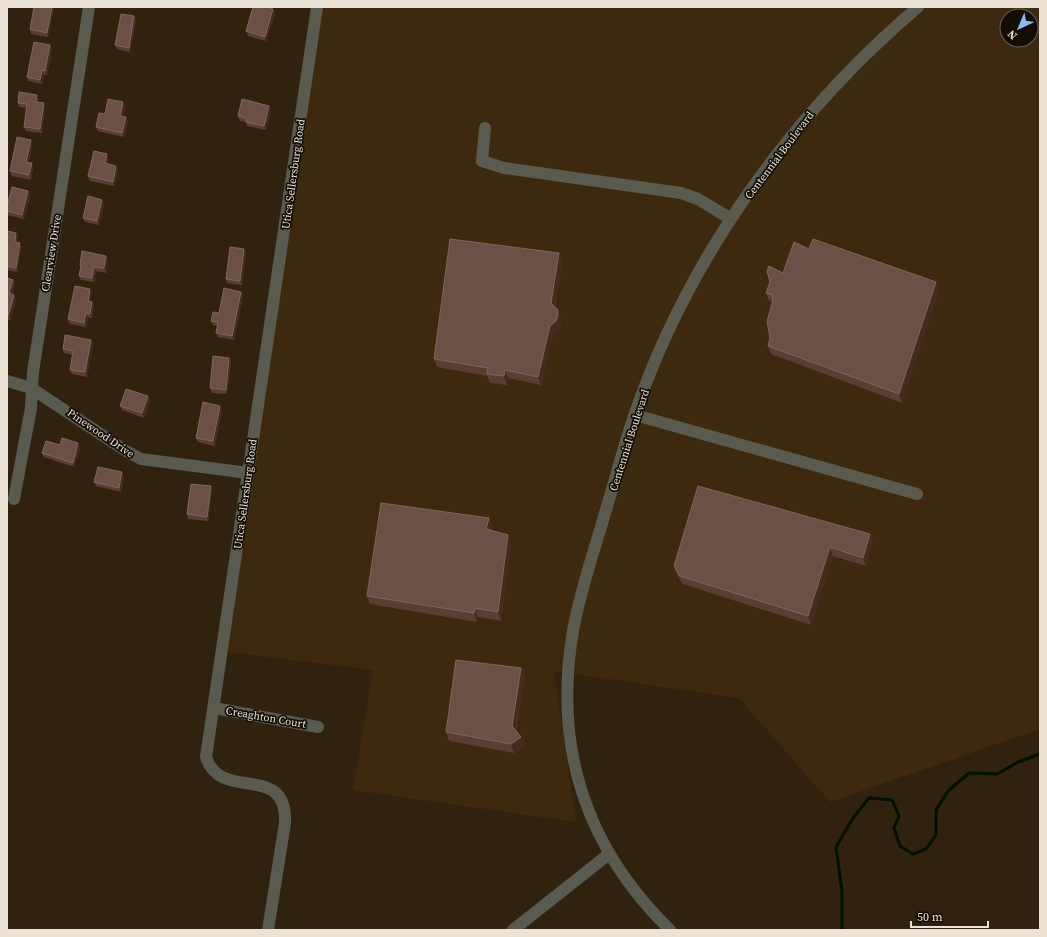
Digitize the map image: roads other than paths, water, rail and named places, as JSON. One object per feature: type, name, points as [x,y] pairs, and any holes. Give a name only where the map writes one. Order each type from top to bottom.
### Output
[{"type":"street","name":"Clearview Drive","points":[[14,499],[31,408],[32,388],[89,7]]},
{"type":"street","name":"Utica Sellersburg Road","points":[[268,930],[286,810],[282,799],[275,790],[266,786],[225,779],[215,774],[208,766],[206,757],[317,7]]},
{"type":"street","name":"Centennial Boulevard","points":[[670,930],[650,909],[609,854],[588,811],[577,778],[568,725],[567,698],[568,667],[579,604],[635,414],[673,324],[731,219],[808,115],[844,76],[918,7]]},
{"type":"street","points":[[485,128],[482,162],[504,168],[681,193],[698,199],[731,219]]},
{"type":"street","name":"Pinewood Drive","points":[[7,381],[32,388],[126,451],[141,459],[248,474]]},
{"type":"street","points":[[635,414],[917,494]]},
{"type":"street","name":"Creaghton Court","points":[[214,708],[318,727]]},
{"type":"street","points":[[512,930],[609,854]]},
{"type":"waterway","points":[[842,930],[842,891],[836,847],[853,818],[869,798],[892,800],[899,816],[894,828],[900,846],[913,854],[926,849],[936,835],[936,810],[948,791],[969,773],[997,774],[1018,762],[1040,754]]}]
